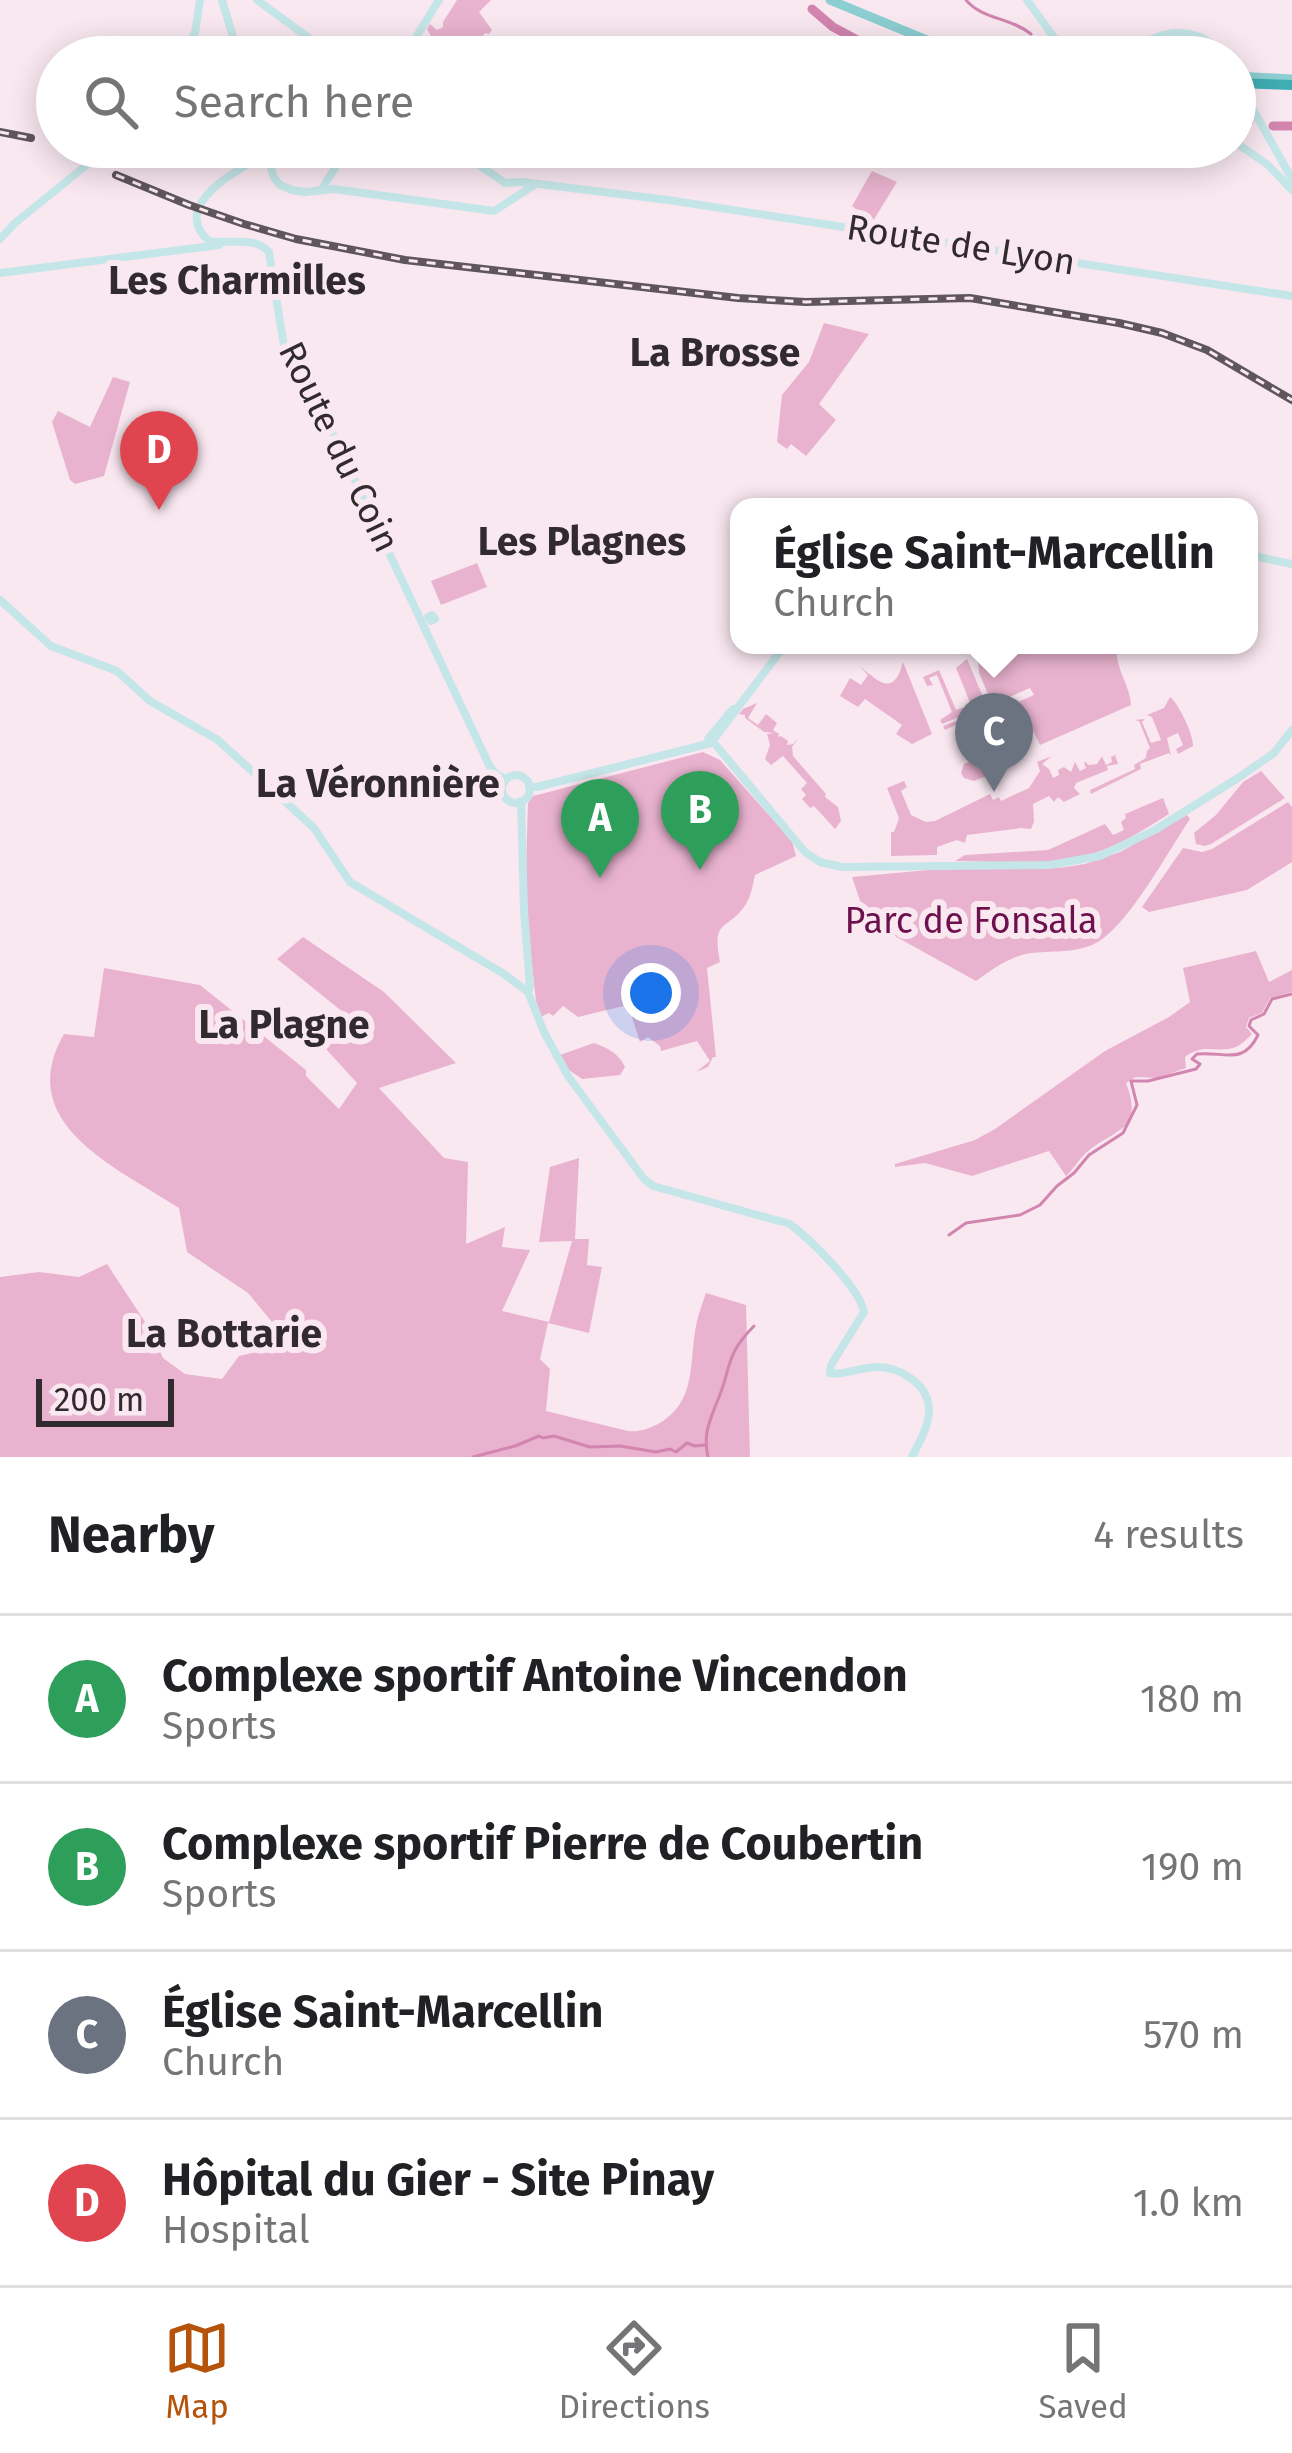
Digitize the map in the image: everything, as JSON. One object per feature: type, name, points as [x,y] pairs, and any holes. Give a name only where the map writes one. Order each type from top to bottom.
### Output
[{"type":"highway","points":[[1256,82],[1292,82]]},
{"type":"main road","points":[[194,36],[200,0]]},
{"type":"main road","points":[[222,0],[233,36]]},
{"type":"main road","points":[[256,0],[306,36]]},
{"type":"main road","points":[[417,36],[439,0]]},
{"type":"main road","points":[[818,0],[904,36]]},
{"type":"main road","points":[[830,0],[917,36]]},
{"type":"main road","points":[[1027,0],[1053,36]]},
{"type":"main road","points":[[1167,36],[1200,36]]},
{"type":"main road","points":[[1256,116],[1292,190]]},
{"type":"main road","points":[[1256,157],[1288,180]]},
{"type":"main road","points":[[0,239],[83,168]]},
{"type":"main road","points":[[194,248],[206,239],[196,219],[204,197],[242,168]]},
{"type":"main road","points":[[271,168],[285,188],[305,192],[334,189],[494,211],[523,188]]},
{"type":"main road","points":[[322,189],[335,168]]},
{"type":"main road","name":"Route de Lyon","points":[[484,168],[505,183],[523,188],[630,196],[1292,296]]},
{"type":"main road","name":"Route du Coin","points":[[206,239],[263,245],[272,256],[286,354],[328,424],[427,617],[430,634],[490,767],[506,779]]},
{"type":"main road","points":[[3,273],[226,243]]},
{"type":"main road","points":[[1258,557],[1292,565]]},
{"type":"main road","points":[[0,600],[51,646],[117,670],[150,701],[218,740],[308,822],[350,882],[528,992],[568,1076],[644,1180],[661,1190],[790,1225],[801,1233],[861,1300],[864,1312],[830,1373],[880,1367],[906,1375],[922,1390],[929,1406],[912,1457]]},
{"type":"main road","points":[[529,787],[709,741],[775,654]]},
{"type":"main road","points":[[709,741],[805,852],[825,864],[1050,865],[1100,856],[1144,836],[1268,758],[1292,730]]},
{"type":"main road","points":[[516,775],[529,787],[521,801],[511,802],[502,787],[516,775]]},
{"type":"main road","points":[[521,801],[528,992]]},
{"type":"green space","points":[[457,0],[491,0],[479,12],[492,30],[489,34],[431,36],[430,24],[437,30]]},
{"type":"green space","points":[[872,171],[897,182],[870,226],[854,224],[860,212],[852,206]]},
{"type":"green space","points":[[824,323],[869,334],[819,404],[836,420],[806,456],[791,444],[787,449],[777,442],[782,395],[809,362]]},
{"type":"green space","points":[[113,377],[130,382],[104,476],[75,484],[52,422],[58,411],[90,427]]},
{"type":"green space","points":[[477,563],[487,587],[441,605],[431,581]]},
{"type":"green space","points":[[979,654],[990,654],[986,661],[997,670],[1013,654],[1117,654],[1131,705],[1040,745],[1032,728],[1007,736],[995,712],[1034,695],[1030,688],[1007,698],[995,710],[978,660]]},
{"type":"green space","points":[[967,659],[989,711],[984,715],[990,714],[999,735],[990,726],[971,735],[960,723],[945,730],[943,726],[977,713],[942,724],[940,720],[952,712],[937,675],[929,678],[933,685],[927,686],[923,677],[939,670],[956,710],[971,705],[956,668]]},
{"type":"green space","points":[[903,662],[932,734],[912,744],[896,734],[902,725],[865,699],[858,707],[840,696],[850,678],[861,685],[868,675],[859,666],[889,683]]},
{"type":"green space","points":[[1170,697],[1193,746],[1178,754],[1176,749],[1183,745],[1178,733],[1167,738],[1171,756],[1140,764],[1141,769],[1091,794],[1090,790],[1135,769],[1134,765],[1146,758],[1150,748],[1139,721],[1134,720],[1145,719],[1142,722],[1151,743],[1161,740],[1147,715],[1164,708]]},
{"type":"green space","points":[[757,703],[748,718],[758,725],[766,714],[777,723],[773,730],[787,745],[799,737],[792,747],[793,756],[838,807],[841,821],[835,829],[802,799],[806,795],[801,789],[807,783],[783,756],[771,765],[765,759],[770,745],[767,734],[774,733],[764,732],[739,714]]},
{"type":"green space","points":[[995,750],[1009,756],[1005,768],[974,781],[964,778],[964,764]]},
{"type":"green space","points":[[703,752],[720,760],[792,841],[796,856],[755,875],[746,904],[720,931],[720,962],[707,968],[716,1057],[696,1072],[710,1061],[697,1041],[661,1051],[648,1037],[640,1042],[628,1005],[578,1017],[563,1006],[553,1016],[541,1017],[525,902],[528,803],[533,796]]},
{"type":"green space","points":[[1115,755],[1118,764],[1076,783],[1080,794],[1064,802],[1058,797],[1054,802],[1049,796],[1033,804],[1031,829],[967,835],[965,843],[957,840],[937,847],[937,855],[891,856],[891,832],[899,818],[887,788],[904,781],[907,787],[901,791],[911,815],[935,821],[990,794],[1001,801],[1029,788],[1040,771],[1037,762],[1052,756],[1042,764],[1053,778],[1064,767],[1071,772],[1075,762],[1080,771],[1086,762],[1097,764],[1102,756],[1106,765]]},
{"type":"green space","points":[[1261,771],[1285,798],[1211,844],[1196,844],[1194,833],[1243,782]]},
{"type":"green space","points":[[1163,798],[1169,814],[1095,853],[1043,862],[955,861],[965,855],[1048,850],[1105,824],[1113,835],[1124,830],[1125,814]]},
{"type":"green space","points":[[1288,802],[1292,807],[1292,862],[1247,890],[1149,912],[1142,907],[1183,848],[1212,849]]},
{"type":"green space","name":"Parc de Fonsala","points":[[1187,815],[1190,819],[1146,889],[1105,937],[1076,950],[1019,956],[976,981],[893,935],[872,936],[852,877],[1085,864],[1120,852]]},
{"type":"green space","points":[[303,937],[384,992],[456,1063],[379,1088],[444,1158],[468,1162],[466,1244],[505,1227],[502,1247],[530,1250],[502,1311],[549,1322],[572,1241],[539,1242],[550,1167],[579,1158],[575,1239],[589,1239],[587,1265],[602,1267],[589,1333],[548,1323],[540,1359],[550,1369],[546,1411],[632,1431],[670,1416],[685,1393],[706,1293],[746,1305],[750,1457],[0,1457],[0,1277],[39,1272],[79,1277],[107,1264],[163,1358],[185,1374],[222,1379],[239,1356],[290,1344],[248,1293],[187,1252],[179,1208],[79,1140],[61,1118],[51,1094],[52,1066],[64,1034],[94,1037],[104,968],[200,985],[306,1070],[306,1076],[339,1109],[357,1083],[326,1049],[349,1017],[277,959]]},
{"type":"green space","points":[[1256,951],[1269,982],[1292,970],[1292,992],[1270,998],[1262,1013],[1249,1018],[1246,1027],[1252,1034],[1238,1046],[1199,1050],[1185,1057],[1186,1068],[1126,1083],[1132,1111],[1129,1120],[1086,1153],[1066,1176],[1049,1151],[972,1176],[925,1163],[895,1167],[975,1140],[1105,1051],[1169,1017],[1190,1002],[1183,968]]},
{"type":"green space","points":[[594,1043],[620,1058],[625,1067],[620,1075],[582,1079],[569,1070],[560,1055]]},
{"type":"waterway","points":[[966,0],[1031,34]]},
{"type":"waterway","points":[[812,9],[850,36]]},
{"type":"waterway","points":[[1273,126],[1292,126]]},
{"type":"waterway","points":[[949,1235],[966,1223],[1020,1215],[1040,1205],[1089,1155],[1123,1133],[1137,1105],[1131,1081],[1196,1069],[1200,1064],[1192,1059],[1197,1054],[1246,1051],[1258,1035],[1249,1026],[1251,1020],[1264,1014],[1272,999],[1292,994]]},
{"type":"waterway","points":[[708,1457],[708,1429],[730,1362],[754,1326]]},
{"type":"waterway","points":[[473,1457],[539,1436],[590,1447],[656,1452],[676,1452],[687,1443],[705,1445]]},
{"type":"railway","points":[[0,132],[31,138]]},
{"type":"railway","points":[[116,175],[244,224],[405,260],[738,298],[806,302],[970,298],[1119,323],[1207,350],[1292,400]]},
{"type":"place","name":"Hôpital du Gier - Site Pinay","points":[[159,510]]},
{"type":"place","name":"Église Saint-Marcellin","points":[[994,792]]},
{"type":"place","name":"Complexe sportif Pierre de Coubertin","points":[[700,870]]},
{"type":"place","name":"Complexe sportif Antoine Vincendon","points":[[600,878]]},
{"type":"district","name":"Les Charmilles","points":[[237,281]]},
{"type":"district","name":"La Brosse","points":[[715,353]]},
{"type":"district","name":"Les Plagnes","points":[[582,542]]},
{"type":"district","name":"La Véronnière","points":[[378,784]]},
{"type":"district","name":"La Plagne","points":[[284,1025]]},
{"type":"district","name":"La Bottarie","points":[[224,1334]]}]
